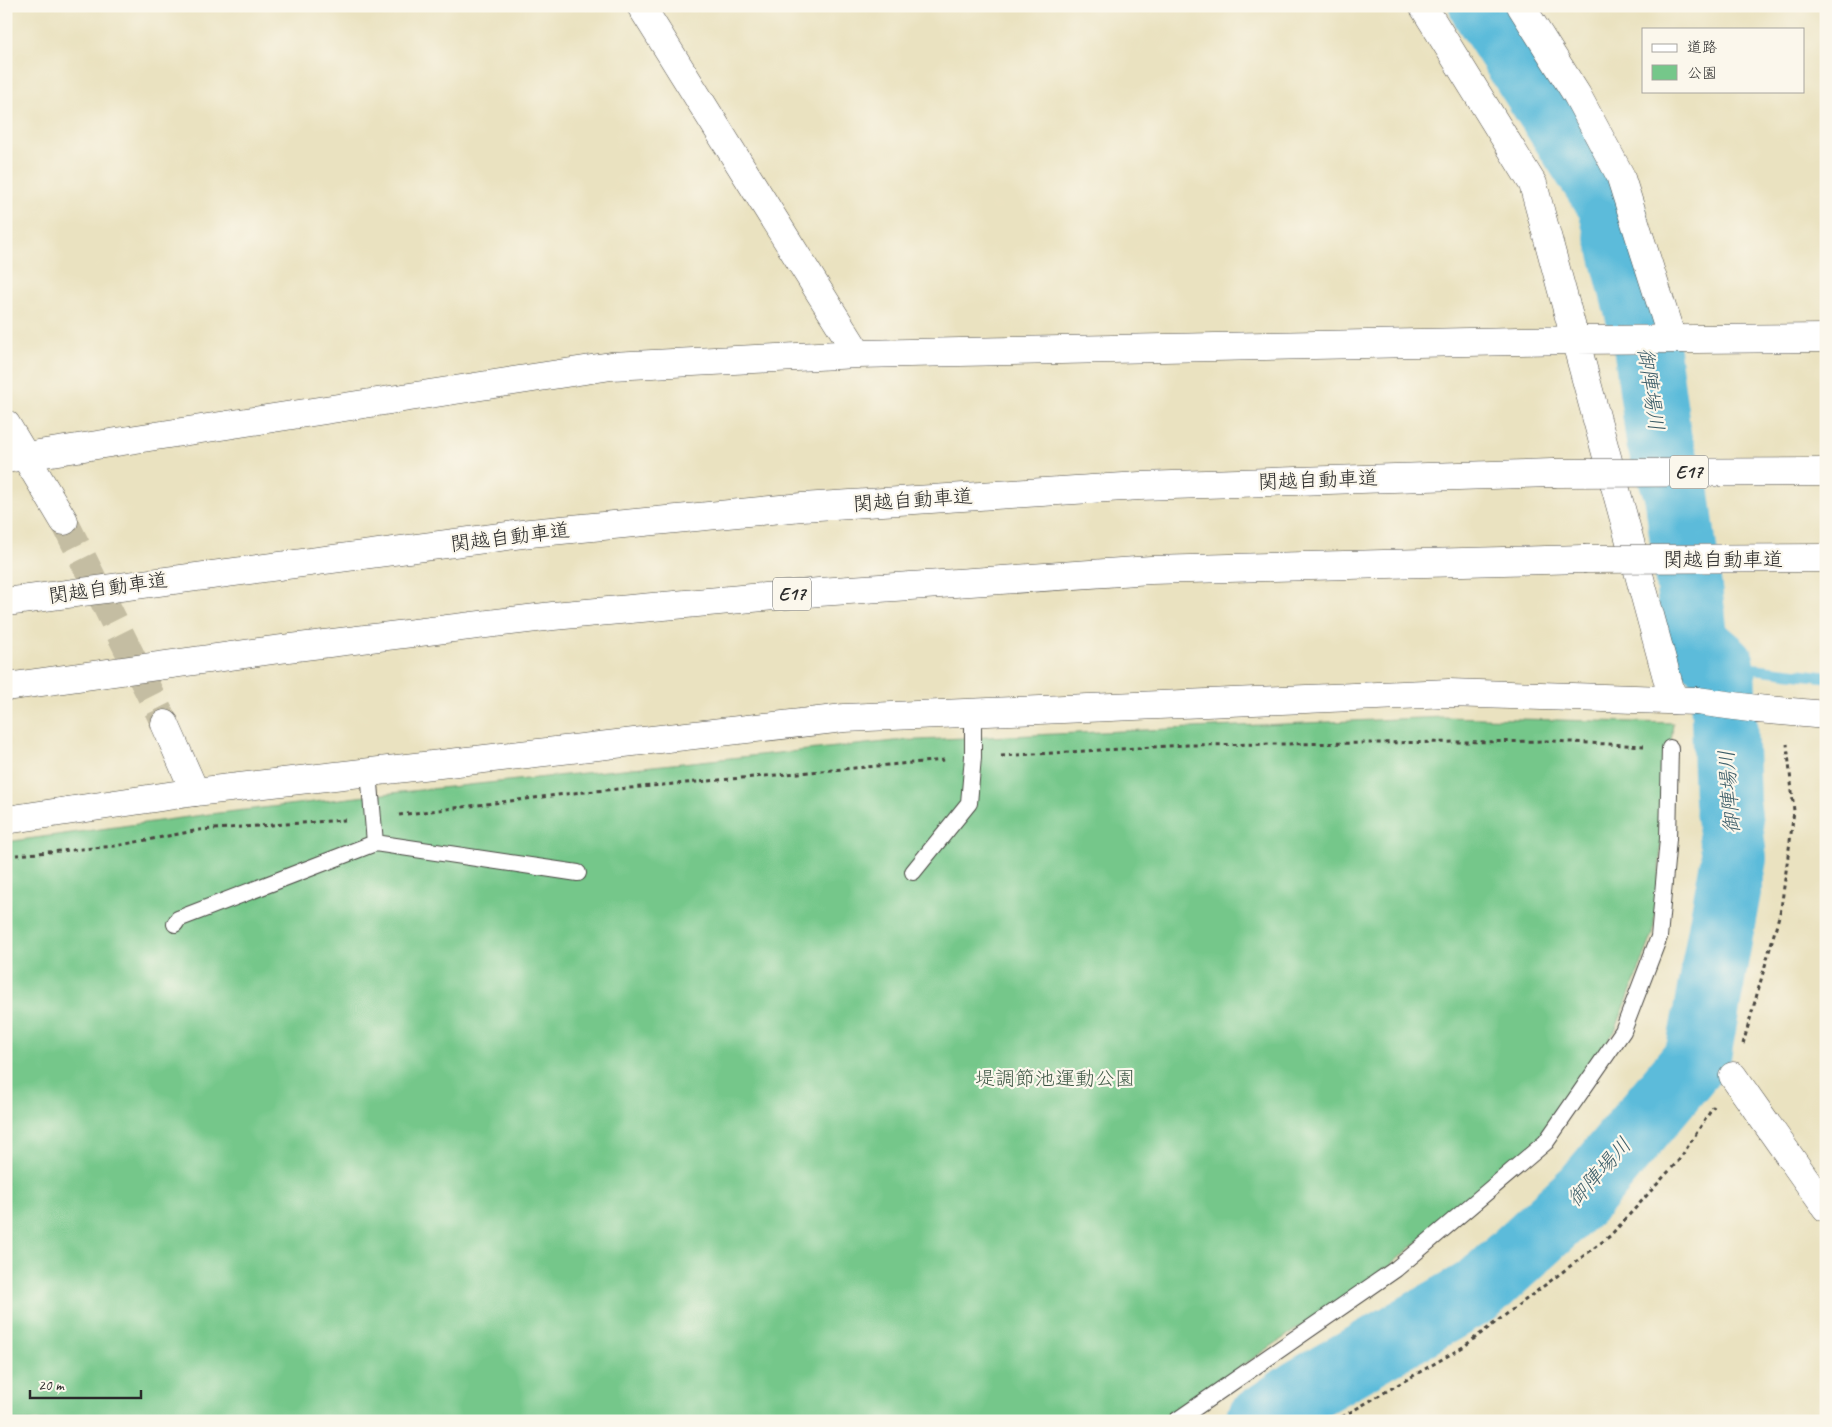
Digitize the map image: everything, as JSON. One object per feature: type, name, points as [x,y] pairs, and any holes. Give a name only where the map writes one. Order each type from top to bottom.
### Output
[{"type":"main road","points":[[641,6],[858,354]]},
{"type":"main road","points":[[1423,6],[1532,184],[1575,340],[1685,701]]},
{"type":"main road","points":[[1521,6],[1577,95],[1620,175],[1672,339]]},
{"type":"main road","points":[[16,458],[611,366],[858,354],[1575,340],[1826,338]]},
{"type":"main road","points":[[6,424],[16,458],[64,522]]},
{"type":"main road","name":"関越自動車道","points":[[6,602],[530,533],[802,507],[1140,486],[1553,473],[1826,472]]},
{"type":"main road","name":"関越自動車道","points":[[6,687],[534,618],[820,592],[1151,570],[1583,559],[1826,558]]},
{"type":"main road","points":[[6,820],[195,792],[844,718],[1449,693],[1685,701],[1826,715]]},
{"type":"main road","points":[[166,724],[195,792]]},
{"type":"main road","points":[[1733,1076],[1826,1208]]},
{"type":"lane","points":[[913,872],[969,803],[973,757],[973,712]]},
{"type":"lane","points":[[1176,1421],[1396,1269],[1546,1142],[1623,1031],[1660,937],[1668,839],[1670,748]]},
{"type":"lane","points":[[369,772],[376,842]]},
{"type":"lane","points":[[175,924],[178,919],[376,842],[578,873]]},
{"type":"path","points":[[1335,1421],[1463,1347],[1610,1236],[1679,1160],[1733,1076],[1778,918],[1786,870],[1794,812],[1784,712]]},
{"type":"path","points":[[6,856],[115,846],[199,830],[374,818],[573,794],[973,757],[1187,745],[1552,741],[1670,748]]},
{"type":"green space","name":"堤調節池運動公園","points":[[1443,717],[1673,723],[1653,934],[1615,1031],[1540,1139],[1388,1267],[1161,1421],[6,1421],[6,842],[210,814],[401,792],[895,741]]},
{"type":"waterway","name":"御陣場川","points":[[1259,1421],[1301,1392],[1479,1290],[1586,1191],[1698,1056],[1734,858],[1727,801],[1722,665],[1696,643],[1677,494],[1659,441],[1646,345],[1610,204],[1482,6]]},
{"type":"waterway","points":[[1722,665],[1826,677]]},
{"type":"tunnel","points":[[64,521],[165,724]]}]
